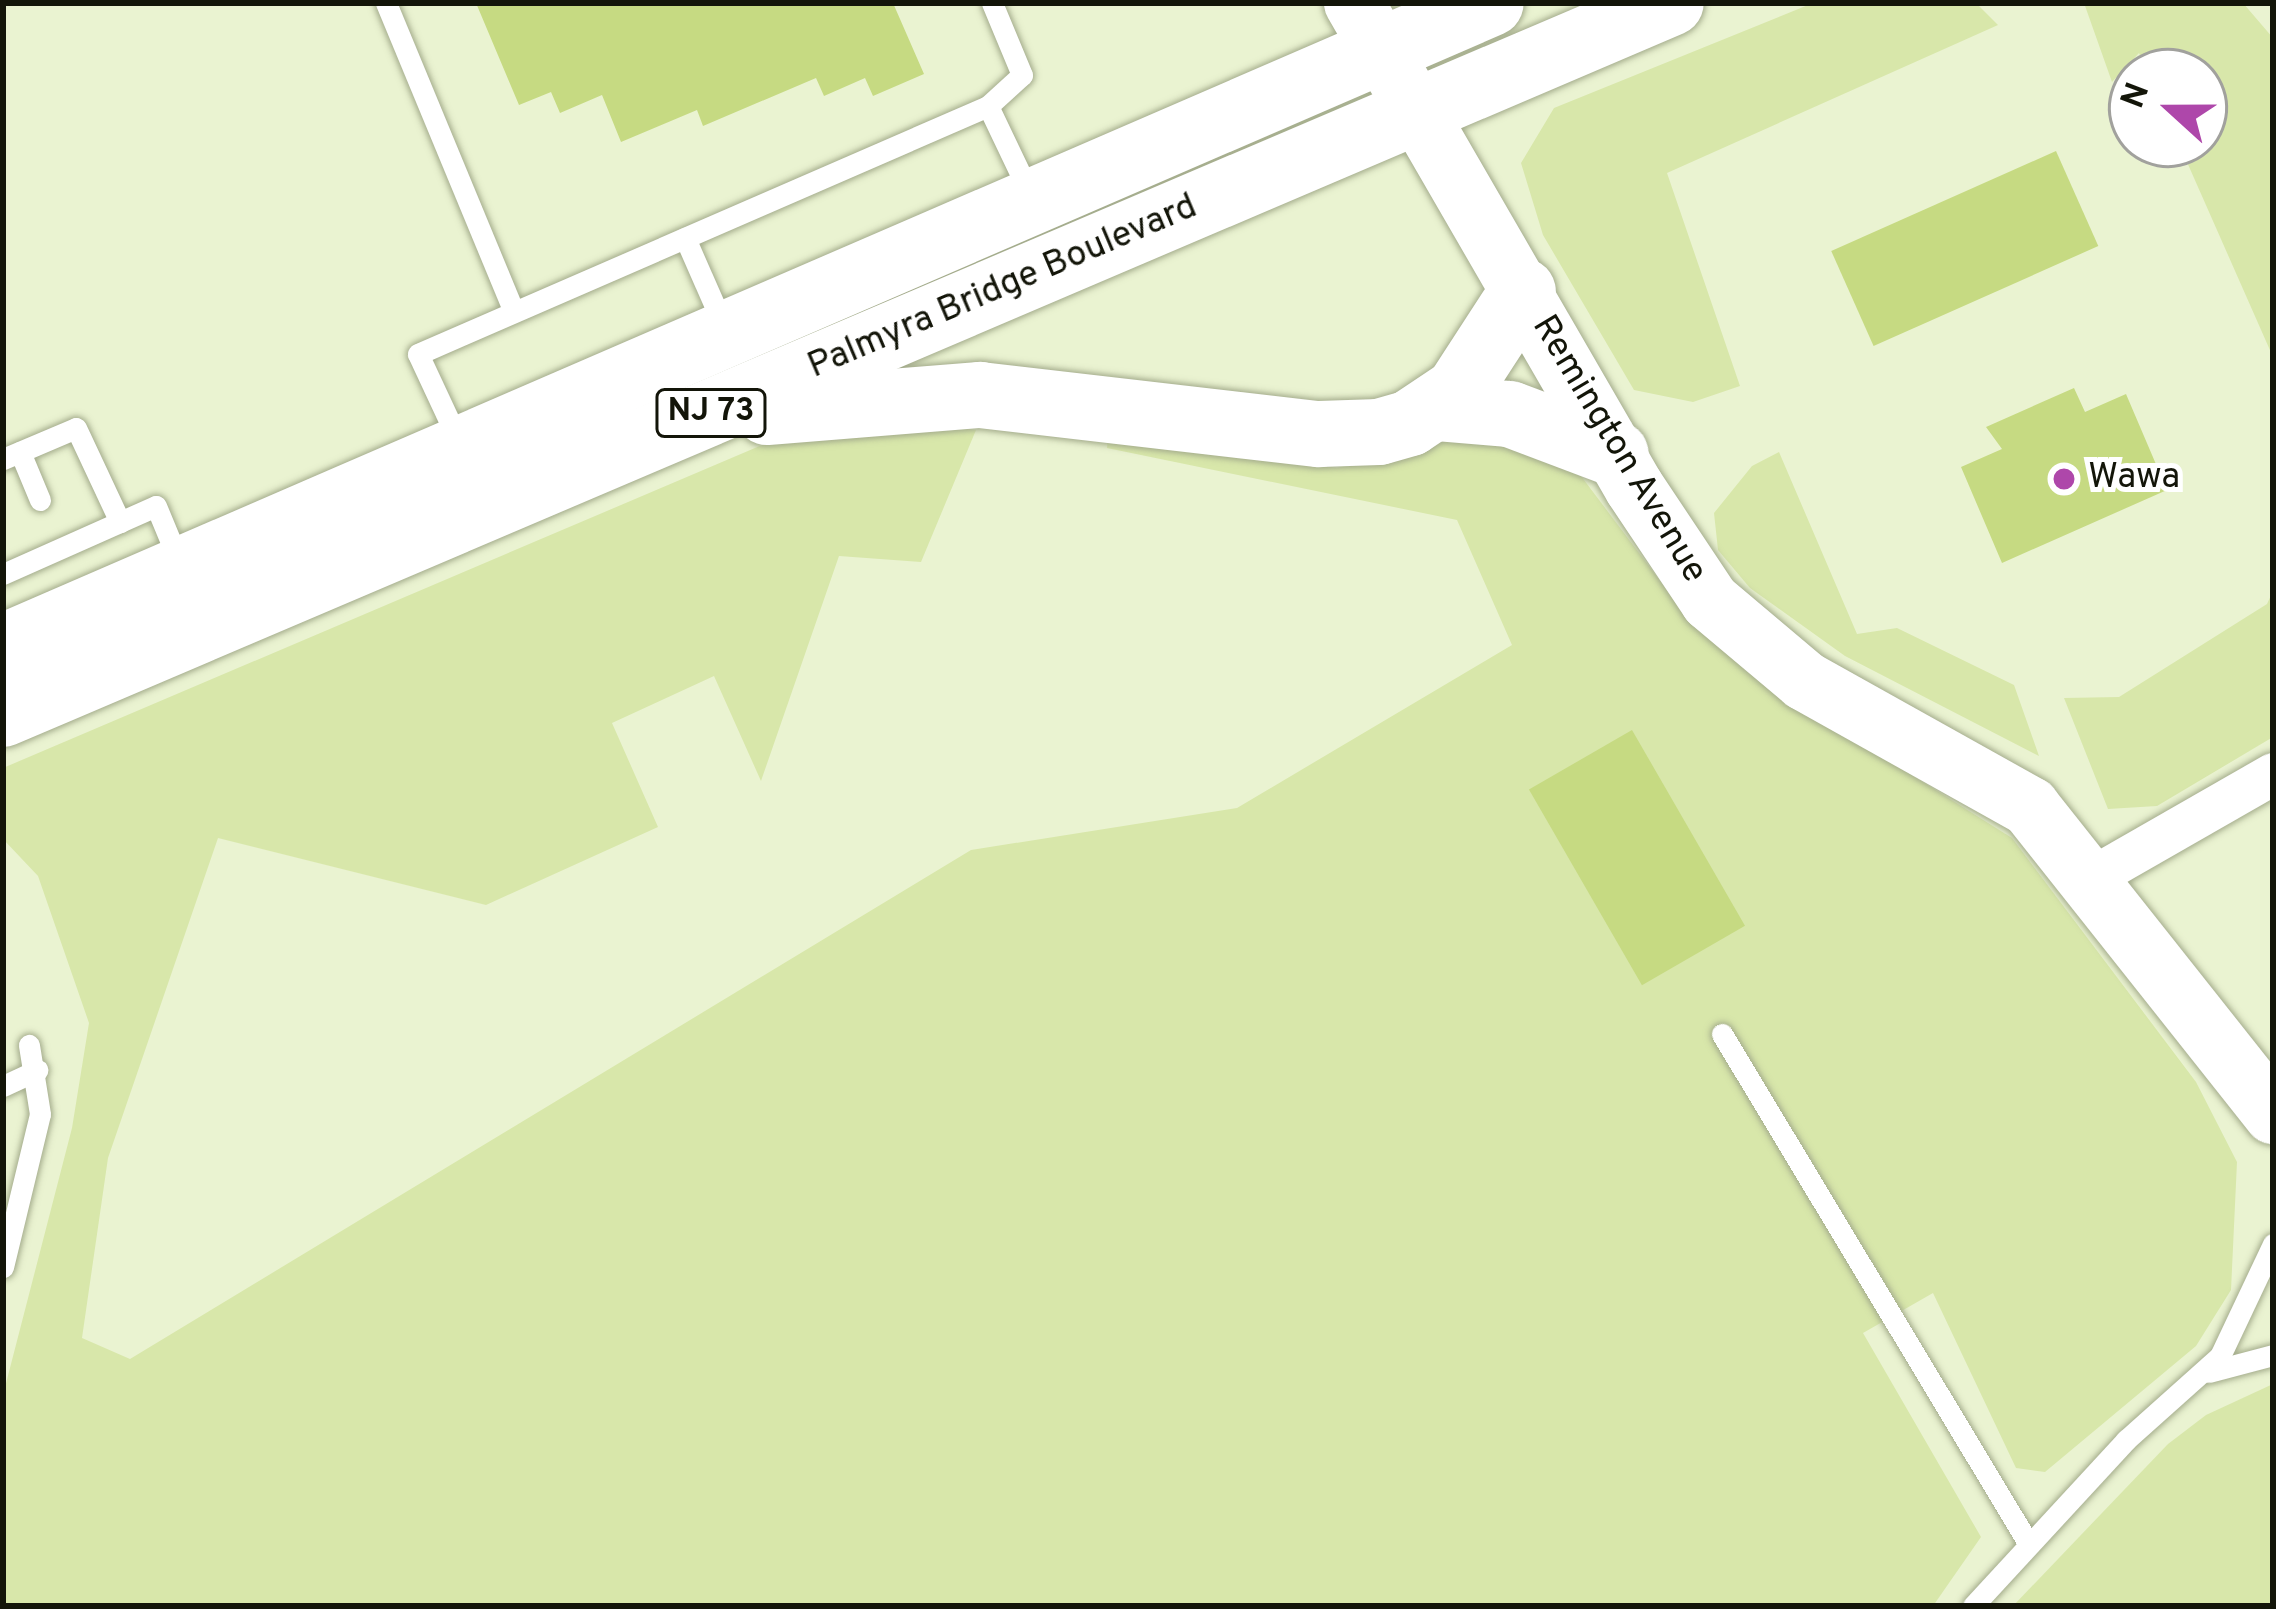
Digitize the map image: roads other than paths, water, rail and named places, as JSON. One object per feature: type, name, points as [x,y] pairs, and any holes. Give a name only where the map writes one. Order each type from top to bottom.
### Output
[{"type":"highway","name":"Palmyra Bridge Boulevard","points":[[3,647],[1031,197],[1367,26],[1491,3]]},
{"type":"highway","name":"Palmyra Bridge Boulevard","points":[[3,714],[1671,3]]},
{"type":"highway","points":[[692,421],[980,395],[1350,434],[1410,423],[1438,408],[1478,368],[1523,291]]},
{"type":"highway","points":[[1438,408],[1510,414],[1616,454]]},
{"type":"street","name":"Remington Avenue","points":[[1367,26],[1616,454],[1710,601],[1805,680],[2030,807],[2273,1114]]},
{"type":"street","points":[[2090,879],[2273,774]]},
{"type":"lane","points":[[386,3],[514,312]]},
{"type":"lane","points":[[461,446],[418,354],[988,106],[1022,75],[992,3]]},
{"type":"lane","points":[[988,106],[1031,197]]},
{"type":"lane","points":[[685,238],[725,329]]},
{"type":"lane","points":[[40,500],[11,456],[76,428],[120,522]]},
{"type":"lane","points":[[11,567],[156,506],[182,571]]},
{"type":"lane","points":[[1722,1034],[2027,1541]]},
{"type":"lane","points":[[3,1267],[40,1114],[38,1070],[29,1046]]},
{"type":"lane","points":[[3,1086],[38,1070]]},
{"type":"lane","points":[[1973,1606],[2027,1541],[2203,1374],[2238,1330],[2273,1244]]},
{"type":"lane","points":[[2203,1374],[2273,1355]]},
{"type":"place","name":"Wawa","points":[[2064,479]]}]
